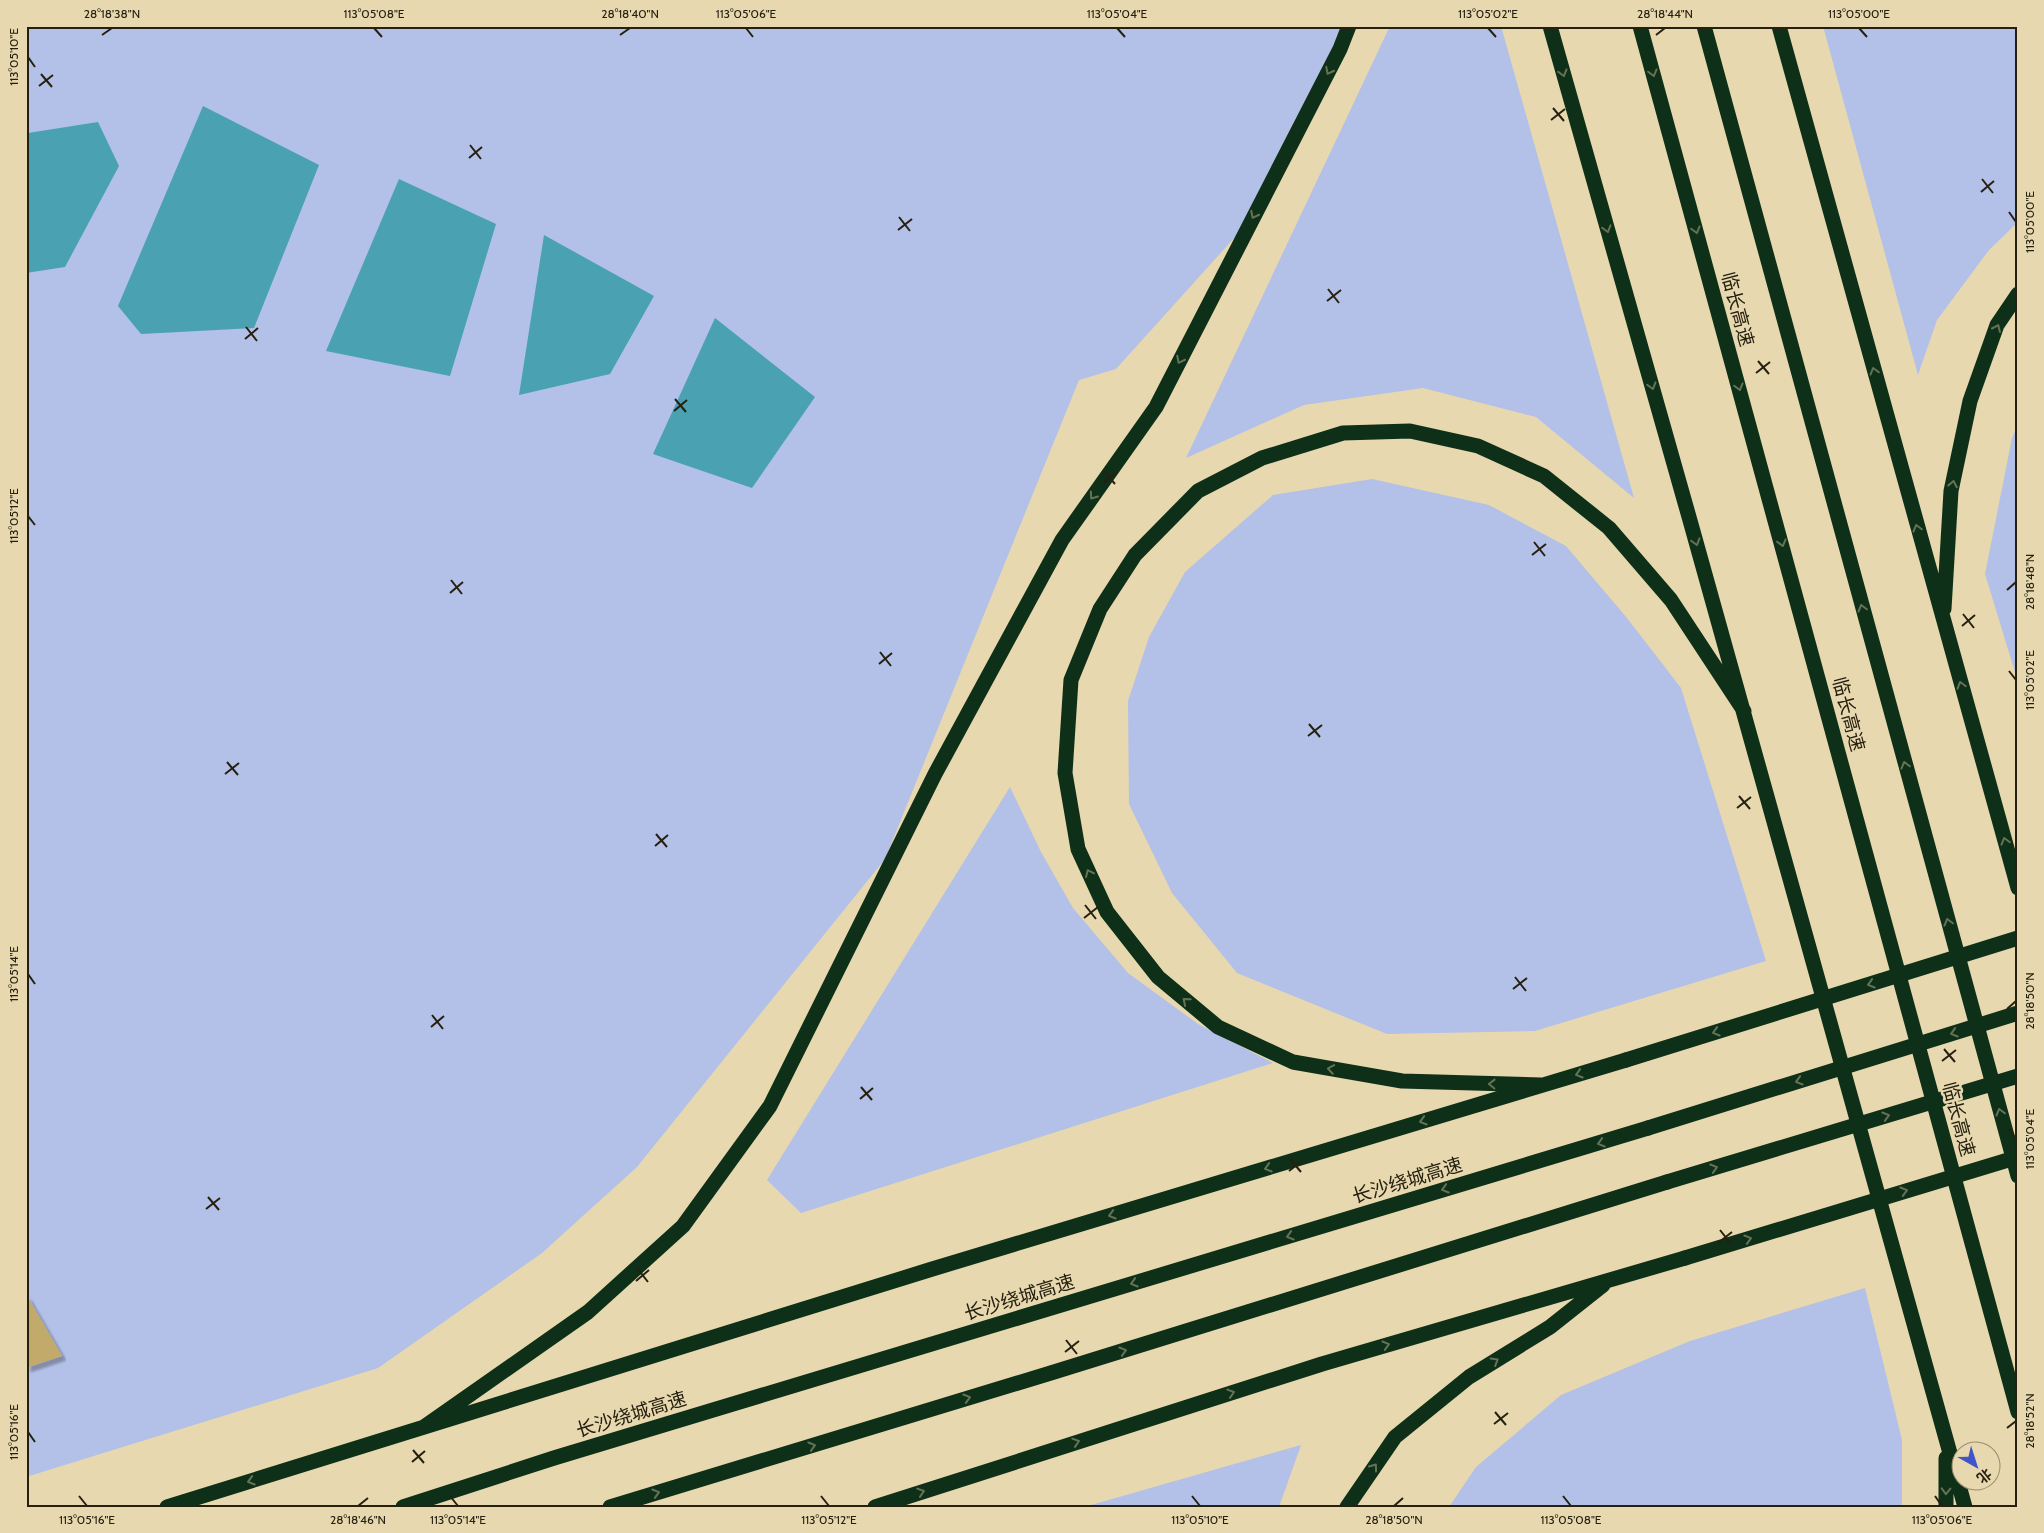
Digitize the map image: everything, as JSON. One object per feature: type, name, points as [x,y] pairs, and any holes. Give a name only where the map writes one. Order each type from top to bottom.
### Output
[{"type":"highway","points":[[424,1427],[588,1312],[683,1226],[770,1106],[935,774],[1062,540],[1156,407],[1340,49],[1349,26]]},
{"type":"highway","points":[[1550,26],[1744,711],[1965,1507]]},
{"type":"highway","name":"临长高速","points":[[1640,26],[2018,1412]]},
{"type":"highway","points":[[1704,26],[2018,1176]]},
{"type":"highway","points":[[1778,26],[2018,888]]},
{"type":"highway","points":[[1943,620],[1951,491],[1970,401],[1998,324],[2018,294]]},
{"type":"highway","points":[[1541,1085],[1402,1082],[1293,1062],[1218,1028],[1158,977],[1107,912],[1078,849],[1065,773],[1071,680],[1100,609],[1135,555],[1198,491],[1262,458],[1343,433],[1410,431],[1478,446],[1544,476],[1609,528],[1671,600],[1744,711]]},
{"type":"highway","points":[[167,1507],[929,1270],[1626,1060],[2018,938]]},
{"type":"highway","name":"长沙绕城高速","points":[[403,1507],[554,1458],[1648,1128],[2018,1013]]},
{"type":"highway","points":[[610,1507],[2018,1076]]},
{"type":"highway","points":[[875,1507],[1322,1364],[1685,1258],[2018,1156]]},
{"type":"highway","points":[[1347,1507],[1395,1437],[1469,1376],[1550,1327],[1610,1280]]},
{"type":"highway","points":[[1946,1439],[1946,1507]]},
{"type":"shaded area","points":[[26,26],[1349,26],[1254,216],[1116,369],[1079,380],[885,859],[637,1167],[542,1253],[378,1368],[26,1477]]},
{"type":"shaded area","points":[[1390,26],[1501,26],[1634,498],[1536,417],[1423,388],[1304,405],[1186,458]]},
{"type":"shaded area","points":[[1823,26],[2018,26],[2018,222],[1989,250],[1937,320],[1918,375]]},
{"type":"shaded area","points":[[203,106],[319,165],[254,328],[141,334],[118,306]]},
{"type":"shaded area","points":[[98,122],[119,166],[65,267],[26,273],[26,132]]},
{"type":"shaded area","points":[[399,179],[496,224],[450,376],[326,351]]},
{"type":"shaded area","points":[[544,235],[654,296],[610,374],[519,395]]},
{"type":"shaded area","points":[[715,318],[815,397],[752,488],[653,454]]},
{"type":"shaded area","points":[[2018,424],[2018,682],[1985,574],[2012,438]]},
{"type":"shaded area","points":[[1372,479],[1489,505],[1566,546],[1627,618],[1681,688],[1766,961],[1535,1031],[1387,1034],[1237,973],[1172,893],[1129,804],[1128,701],[1149,637],[1185,572],[1273,495]]},
{"type":"shaded area","points":[[1010,787],[1041,852],[1073,908],[1128,973],[1198,1024],[1273,1063],[801,1213],[767,1180]]},
{"type":"shaded area","points":[[1865,1288],[1902,1440],[1902,1507],[1449,1507],[1476,1467],[1561,1395],[1690,1341]]},
{"type":"shaded area","points":[[1301,1445],[1279,1507],[1084,1507]]},
{"type":"building","points":[[26,1294],[62,1356],[26,1368]]}]
